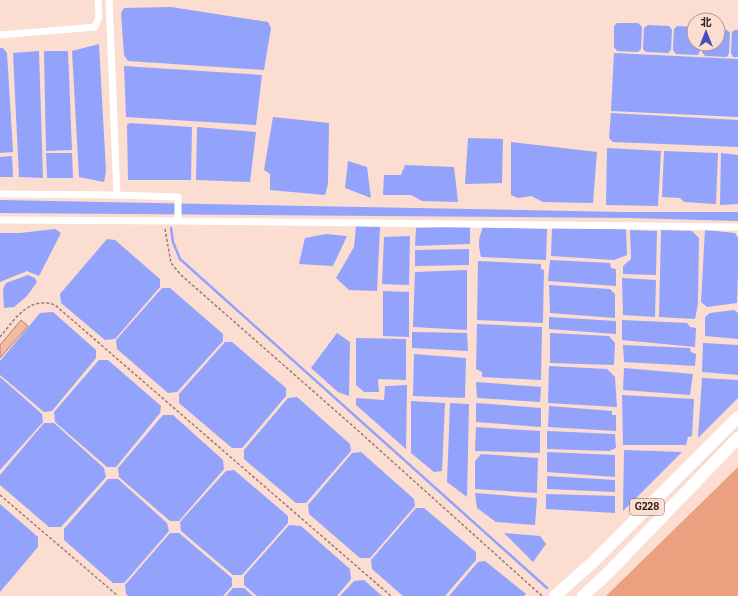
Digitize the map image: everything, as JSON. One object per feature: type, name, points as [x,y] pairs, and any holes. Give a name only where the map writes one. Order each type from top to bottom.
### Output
[{"type":"highway","name":"G228","points":[[555,596],[605,550],[738,417]]},
{"type":"highway","name":"G228","points":[[583,596],[738,438]]},
{"type":"highway","points":[[605,550],[617,563]]},
{"type":"street","points":[[0,35],[95,27],[98,17],[98,0]]},
{"type":"street","points":[[109,0],[117,195]]},
{"type":"street","points":[[0,194],[178,197],[178,221]]},
{"type":"street","points":[[0,220],[738,227]]},
{"type":"path","points":[[164,221],[171,263],[180,275],[354,427],[542,596]]},
{"type":"path","points":[[0,337],[20,313],[28,306],[46,302],[55,305],[391,596]]},
{"type":"path","points":[[0,495],[118,596]]},
{"type":"shaded area","points":[[738,467],[738,596],[606,596]]},
{"type":"water","points":[[171,7],[268,22],[271,28],[264,70],[128,61],[124,55],[121,13],[124,8]]},
{"type":"water","points":[[617,23],[638,23],[642,27],[641,49],[638,52],[617,51],[614,47],[614,26]]},
{"type":"water","points":[[648,25],[669,26],[672,30],[671,50],[668,53],[646,52],[643,49],[644,28]]},
{"type":"water","points":[[677,26],[686,27],[686,52],[700,52],[698,55],[676,54],[673,50],[674,29]]},
{"type":"water","points":[[727,30],[730,33],[729,53],[727,57],[705,56],[702,52],[726,52]]},
{"type":"water","points":[[738,30],[738,57],[733,57],[731,53],[732,32]]},
{"type":"water","points":[[99,44],[106,171],[104,182],[79,177],[72,51]]},
{"type":"water","points":[[0,48],[3,48],[7,53],[13,152],[0,153]]},
{"type":"water","points":[[39,51],[43,178],[19,177],[13,53]]},
{"type":"water","points":[[44,51],[68,51],[72,150],[46,151]]},
{"type":"water","points":[[614,53],[738,59],[738,117],[611,111]]},
{"type":"water","points":[[124,66],[262,75],[256,125],[126,117]]},
{"type":"water","points":[[611,113],[738,120],[738,147],[613,142],[609,138]]},
{"type":"water","points":[[273,117],[329,123],[328,184],[325,195],[270,190],[270,174],[264,170]]},
{"type":"water","points":[[130,123],[192,127],[191,180],[128,180],[127,125]]},
{"type":"water","points":[[197,127],[256,132],[250,182],[196,180]]},
{"type":"water","points":[[468,138],[503,139],[502,183],[465,184]]},
{"type":"water","points":[[511,142],[597,152],[593,203],[543,202],[531,196],[518,198],[511,195]]},
{"type":"water","points":[[607,148],[661,151],[658,206],[606,205]]},
{"type":"water","points":[[664,151],[718,153],[716,204],[684,202],[680,198],[662,197]]},
{"type":"water","points":[[46,153],[72,153],[73,178],[47,178]]},
{"type":"water","points":[[721,153],[738,155],[738,204],[720,205]]},
{"type":"water","points":[[12,156],[13,177],[0,177],[0,157]]},
{"type":"water","points":[[348,161],[367,167],[371,198],[345,188]]},
{"type":"water","points":[[405,165],[454,167],[458,202],[422,201],[411,195],[383,195],[384,175],[401,175]]},
{"type":"water","points":[[0,200],[622,212],[738,212],[738,221],[631,218],[0,213]]},
{"type":"water","points":[[356,226],[380,227],[377,291],[349,290],[336,278],[354,247]]},
{"type":"water","points":[[470,226],[470,244],[415,246],[416,228]]},
{"type":"water","points":[[483,227],[547,229],[546,260],[481,257],[479,242]]},
{"type":"water","points":[[552,228],[626,229],[627,255],[614,260],[551,256]]},
{"type":"water","points":[[55,229],[61,233],[39,276],[27,271],[0,282],[0,233],[20,233]]},
{"type":"water","points":[[630,230],[657,231],[656,275],[623,274],[623,266],[631,259]]},
{"type":"water","points":[[661,230],[692,231],[699,238],[698,304],[695,319],[659,317]]},
{"type":"water","points":[[705,230],[735,233],[738,238],[737,303],[707,307],[701,302]]},
{"type":"water","points":[[326,234],[347,236],[333,266],[299,264],[305,238]]},
{"type":"water","points":[[410,236],[409,285],[382,284],[384,237]]},
{"type":"water","points":[[107,239],[115,240],[160,279],[160,287],[115,339],[105,340],[61,303],[60,294]]},
{"type":"water","points":[[469,249],[469,265],[415,266],[415,250]]},
{"type":"water","points":[[550,260],[610,263],[611,268],[616,269],[616,286],[548,281]]},
{"type":"water","points":[[478,261],[541,264],[541,269],[544,270],[543,323],[477,320]]},
{"type":"water","points":[[467,270],[467,330],[413,327],[415,272]]},
{"type":"water","points":[[28,275],[35,278],[37,282],[27,296],[14,307],[4,308],[3,289],[6,283]]},
{"type":"water","points":[[622,278],[656,280],[655,317],[623,315]]},
{"type":"water","points":[[549,285],[610,289],[615,294],[615,318],[550,313]]},
{"type":"water","points":[[162,288],[170,288],[223,334],[223,341],[177,392],[168,393],[117,349],[116,340]]},
{"type":"water","points":[[383,291],[409,292],[409,337],[383,336]]},
{"type":"water","points":[[734,310],[738,313],[738,339],[705,336],[705,317],[710,313]]},
{"type":"water","points":[[53,312],[96,350],[96,358],[52,411],[44,412],[0,375],[0,361],[40,313]]},
{"type":"water","points":[[549,317],[616,321],[616,334],[549,329]]},
{"type":"water","points":[[622,320],[687,323],[690,327],[696,328],[695,347],[622,340]]},
{"type":"water","points":[[477,324],[542,327],[541,380],[482,377],[482,372],[476,369]]},
{"type":"water","points":[[412,332],[467,333],[468,351],[412,348]]},
{"type":"water","points":[[337,333],[350,342],[349,396],[338,392],[311,368]]},
{"type":"water","points":[[550,333],[609,336],[615,343],[614,365],[550,363]]},
{"type":"water","points":[[356,338],[406,339],[406,380],[378,379],[379,392],[364,392],[356,385]]},
{"type":"water","points":[[225,342],[232,342],[286,388],[286,396],[242,448],[232,448],[179,403],[179,394]]},
{"type":"water","points":[[703,343],[738,345],[738,375],[702,372]]},
{"type":"water","points":[[623,345],[690,348],[691,352],[696,354],[695,366],[624,362]]},
{"type":"water","points":[[414,354],[466,358],[465,398],[413,396]]},
{"type":"water","points":[[99,360],[108,360],[161,406],[160,413],[116,467],[107,467],[55,422],[54,412]]},
{"type":"water","points":[[549,366],[607,369],[615,377],[617,407],[548,403]]},
{"type":"water","points":[[624,368],[693,374],[690,395],[623,390]]},
{"type":"water","points":[[0,377],[42,414],[43,422],[0,470]]},
{"type":"water","points":[[702,378],[738,380],[738,398],[698,438]]},
{"type":"water","points":[[476,382],[541,387],[540,402],[477,398]]},
{"type":"water","points":[[407,385],[406,449],[356,405],[356,398],[384,400],[385,386]]},
{"type":"water","points":[[622,395],[694,399],[692,436],[688,437],[686,445],[623,445]]},
{"type":"water","points":[[297,397],[350,444],[351,451],[306,503],[296,503],[244,459],[244,450],[288,398]]},
{"type":"water","points":[[411,401],[445,403],[442,471],[434,472],[411,453]]},
{"type":"water","points":[[450,403],[469,404],[467,497],[447,482]]},
{"type":"water","points":[[476,403],[541,408],[541,427],[476,422]]},
{"type":"water","points":[[549,406],[612,411],[612,415],[616,415],[616,431],[548,427]]},
{"type":"water","points":[[163,415],[173,415],[223,460],[224,469],[179,521],[170,521],[119,477],[118,468]]},
{"type":"water","points":[[44,423],[54,423],[104,468],[106,477],[61,527],[49,527],[0,485],[0,475]]},
{"type":"water","points":[[476,427],[540,431],[540,453],[475,451]]},
{"type":"water","points":[[547,431],[615,434],[616,448],[609,451],[547,449]]},
{"type":"water","points":[[624,450],[682,452],[623,511]]},
{"type":"water","points":[[361,452],[414,499],[415,506],[370,558],[360,558],[309,514],[308,505],[352,453]]},
{"type":"water","points":[[547,452],[615,455],[615,477],[547,472]]},
{"type":"water","points":[[481,454],[538,458],[537,493],[475,489],[475,461]]},
{"type":"water","points":[[234,470],[288,516],[288,523],[242,575],[233,575],[181,531],[180,522],[226,471]]},
{"type":"water","points":[[547,476],[615,480],[615,492],[547,489]]},
{"type":"water","points":[[108,479],[118,479],[167,523],[169,531],[124,583],[113,583],[64,540],[64,529]]},
{"type":"water","points":[[475,493],[537,498],[535,525],[496,522],[477,508]]},
{"type":"water","points":[[546,494],[615,496],[615,513],[546,509]]},
{"type":"water","points":[[0,504],[38,537],[38,547],[0,592]]},
{"type":"water","points":[[416,508],[424,508],[476,552],[476,560],[445,596],[403,596],[372,569],[371,560]]},
{"type":"water","points":[[289,525],[301,526],[350,569],[351,579],[337,596],[257,596],[244,585],[244,576]]},
{"type":"water","points":[[170,533],[179,533],[232,578],[232,586],[223,596],[128,596],[126,594],[125,585]]},
{"type":"water","points":[[504,533],[540,536],[546,544],[533,562]]},
{"type":"water","points":[[485,561],[526,594],[524,596],[449,596],[478,562]]},
{"type":"water","points":[[364,580],[382,596],[340,596],[354,581]]},
{"type":"water","points":[[233,588],[244,588],[253,596],[226,596]]},
{"type":"building","points":[[21,320],[28,326],[0,358],[0,345]]},
{"type":"waterway","points":[[171,228],[173,242],[180,259],[547,588]]}]
